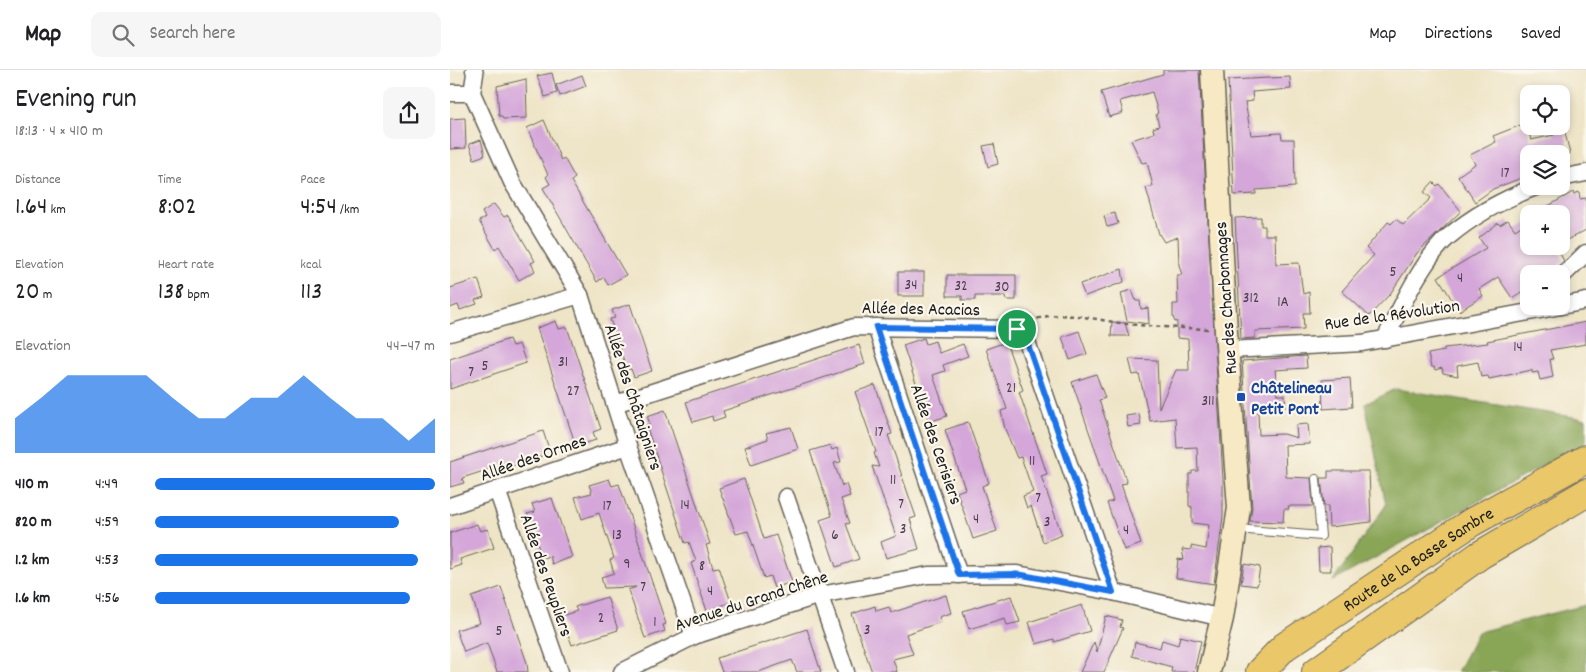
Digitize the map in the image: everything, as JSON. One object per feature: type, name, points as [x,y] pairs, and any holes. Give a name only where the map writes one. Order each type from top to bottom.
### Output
[{"type":"highway","name":"Route de la Basse Sambre","points":[[1260,672],[1284,647],[1472,522],[1586,459]]},
{"type":"highway","name":"Route de la Basse Sambre","points":[[1316,672],[1480,555],[1586,493]]},
{"type":"street","points":[[450,93],[472,93],[476,74],[474,70]]},
{"type":"street","name":"Rue des Charbonnages","points":[[1209,672],[1222,618],[1239,508],[1227,340],[1212,70]]},
{"type":"street","name":"Allée des Châtaigniers","points":[[472,93],[512,182],[580,295],[628,446],[694,636]]},
{"type":"street","points":[[1570,177],[1586,174]]},
{"type":"street","points":[[1385,339],[1422,271],[1447,238],[1485,211],[1520,194]]},
{"type":"street","points":[[1570,268],[1586,253]]},
{"type":"street","points":[[450,333],[580,295]]},
{"type":"street","name":"Rue de la Révolution","points":[[1570,304],[1586,301]]},
{"type":"street","name":"Rue de la Révolution","points":[[1227,340],[1362,343],[1520,311]]},
{"type":"street","name":"Allée des Acacias","points":[[615,404],[854,327],[1017,329]]},
{"type":"street","name":"Allée des Cerisiers","points":[[876,327],[959,575]]},
{"type":"street","points":[[1017,329],[1026,339],[1113,592]]},
{"type":"street","name":"Allée des Ormes","points":[[450,506],[628,446]]},
{"type":"street","name":"Allée des Peupliers","points":[[497,490],[560,672]]},
{"type":"street","points":[[786,497],[846,672]]},
{"type":"street","name":"Avenue du Grand Chêne","points":[[622,672],[694,636],[820,595],[928,575],[1017,574],[1113,592],[1222,618]]},
{"type":"lane","points":[[1236,529],[1320,536],[1316,479]]},
{"type":"path","points":[[1017,329],[1038,318],[1074,316],[1227,340]]},
{"type":"green space","points":[[1396,389],[1586,419],[1586,442],[1333,581],[1386,505],[1365,404]]},
{"type":"green space","points":[[1586,605],[1586,672],[1457,672],[1478,632]]},
{"type":"building","points":[[1163,70],[1199,70],[1223,480],[1223,517],[1214,584],[1176,578],[1178,559],[1184,560],[1182,549],[1191,550],[1191,546],[1206,549],[1209,525],[1192,523],[1192,507],[1189,506],[1189,474],[1192,474],[1192,471],[1198,471],[1197,447],[1177,448],[1175,418],[1150,421],[1139,374],[1133,375],[1129,359],[1157,360],[1159,408],[1176,370],[1189,370],[1188,339],[1177,338],[1177,321],[1175,322],[1173,317],[1173,304],[1178,304],[1177,275],[1182,275],[1179,265],[1178,237],[1164,242],[1159,234],[1146,188],[1153,186],[1147,162],[1142,163],[1131,140],[1154,133],[1153,128],[1159,126],[1156,114],[1158,113],[1152,92],[1120,101],[1123,113],[1109,117],[1101,92],[1163,74]]},
{"type":"building","points":[[552,73],[557,93],[545,97],[537,76]]},
{"type":"building","points":[[582,75],[586,86],[560,96],[556,85]]},
{"type":"building","points":[[1290,77],[1291,89],[1252,92],[1253,101],[1245,102],[1251,135],[1281,133],[1282,139],[1294,139],[1295,187],[1256,190],[1256,194],[1234,195],[1228,80]]},
{"type":"building","points":[[526,79],[527,118],[503,119],[502,116],[499,116],[497,86]]},
{"type":"building","points":[[465,118],[466,148],[450,149],[450,119]]},
{"type":"building","points":[[544,120],[561,160],[564,158],[575,178],[571,181],[626,275],[608,285],[604,277],[597,282],[543,188],[550,184],[546,177],[548,175],[527,128]]},
{"type":"building","points":[[1520,125],[1520,135],[1530,135],[1531,140],[1554,135],[1566,135],[1568,145],[1520,145],[1520,178],[1493,189],[1475,202],[1458,176],[1475,164],[1470,155],[1496,142],[1493,136]]},
{"type":"building","points":[[481,140],[485,155],[474,159],[469,144]]},
{"type":"building","points":[[994,144],[998,164],[988,167],[983,146]]},
{"type":"building","points":[[1433,182],[1437,186],[1439,184],[1461,211],[1417,253],[1390,294],[1369,316],[1342,291],[1374,255],[1366,248],[1388,222],[1391,224],[1396,219],[1403,225],[1431,198],[1424,192]]},
{"type":"building","points":[[1579,192],[1580,199],[1586,198],[1586,230],[1570,238],[1570,205],[1550,205],[1570,194]]},
{"type":"building","points":[[494,204],[504,217],[508,215],[535,261],[531,263],[535,271],[519,280],[499,246],[495,249],[479,221],[485,218],[482,212]]},
{"type":"building","points":[[1115,213],[1118,224],[1107,227],[1104,216]]},
{"type":"building","points":[[1261,217],[1261,226],[1265,226],[1265,235],[1275,235],[1276,264],[1299,263],[1303,294],[1309,292],[1310,313],[1303,313],[1304,329],[1255,331],[1255,338],[1241,339],[1235,218]]},
{"type":"building","points":[[1508,220],[1515,230],[1520,227],[1520,255],[1561,255],[1564,261],[1559,265],[1520,265],[1520,293],[1512,298],[1498,277],[1479,289],[1483,296],[1459,311],[1438,277],[1486,248],[1479,238],[1498,223],[1500,225]]},
{"type":"building","points":[[1122,269],[1124,282],[1085,296],[1080,284]]},
{"type":"building","points":[[898,272],[924,272],[924,296],[898,296]]},
{"type":"building","points":[[947,275],[1016,275],[1016,300],[1006,300],[1005,296],[975,296],[975,300],[962,300],[962,296],[947,296]]},
{"type":"building","points":[[478,279],[484,297],[475,300],[477,304],[460,310],[458,305],[450,308],[450,288]]},
{"type":"building","points":[[1132,290],[1136,301],[1140,301],[1141,309],[1148,308],[1149,324],[1127,321],[1121,293]]},
{"type":"building","points":[[630,304],[652,371],[634,377],[631,369],[627,370],[610,319],[615,318],[612,310]]},
{"type":"building","points":[[556,321],[559,329],[567,327],[601,429],[593,432],[596,440],[576,446],[537,328]]},
{"type":"building","points":[[1112,322],[1125,323],[1129,336],[1111,336]]},
{"type":"building","points":[[1586,322],[1586,344],[1550,350],[1553,359],[1550,359],[1553,377],[1540,380],[1538,372],[1532,373],[1532,370],[1489,379],[1488,376],[1481,377],[1478,362],[1457,366],[1458,376],[1443,373],[1442,368],[1435,370],[1434,367],[1431,367],[1428,354],[1444,351],[1444,348],[1488,343],[1487,341]]},
{"type":"building","points":[[1079,331],[1087,354],[1070,360],[1062,337]]},
{"type":"building","points":[[924,338],[926,344],[935,341],[939,353],[963,344],[968,356],[943,365],[945,371],[933,375],[947,416],[929,422],[903,345]]},
{"type":"building","points":[[509,339],[512,346],[519,344],[526,363],[450,389],[450,359]]},
{"type":"building","points":[[1006,342],[1023,390],[1019,392],[1047,474],[1041,476],[1062,535],[1043,542],[1031,506],[1027,508],[1023,496],[1033,492],[1021,457],[1017,458],[1005,429],[1001,411],[1007,409],[986,349]]},
{"type":"building","points":[[859,345],[865,364],[723,411],[725,417],[713,421],[712,416],[693,422],[686,402]]},
{"type":"building","points":[[1306,356],[1307,368],[1275,370],[1278,395],[1285,395],[1286,407],[1274,408],[1274,411],[1258,412],[1259,435],[1284,434],[1297,438],[1296,425],[1308,424],[1310,444],[1285,445],[1286,477],[1311,478],[1313,506],[1288,506],[1289,509],[1284,509],[1283,522],[1250,521],[1252,507],[1242,361]]},
{"type":"building","points":[[1096,374],[1105,398],[1099,400],[1127,483],[1121,484],[1141,544],[1124,550],[1107,503],[1113,501],[1072,382]]},
{"type":"building","points":[[1350,378],[1352,407],[1323,409],[1322,380]]},
{"type":"building","points":[[875,385],[892,434],[888,435],[916,517],[910,519],[919,549],[886,558],[881,542],[896,536],[872,466],[879,467],[874,453],[876,452],[855,392]]},
{"type":"building","points":[[665,410],[710,544],[706,545],[713,568],[719,567],[731,602],[707,611],[691,563],[696,561],[689,542],[685,543],[646,425],[650,424],[647,416]]},
{"type":"building","points":[[1139,414],[1141,425],[1128,427],[1126,416]]},
{"type":"building","points":[[968,422],[989,483],[982,486],[997,531],[973,539],[957,492],[965,489],[945,430]]},
{"type":"building","points":[[791,427],[798,449],[751,465],[745,447],[768,439],[766,433]]},
{"type":"building","points":[[543,431],[549,449],[541,452],[542,456],[491,473],[490,469],[462,478],[464,483],[450,487],[450,462]]},
{"type":"building","points":[[830,445],[832,450],[837,448],[841,462],[834,463],[842,486],[846,484],[850,496],[841,499],[850,523],[846,524],[859,559],[836,567],[820,520],[832,516],[810,451]]},
{"type":"building","points":[[1328,471],[1369,471],[1371,522],[1329,527],[1328,506],[1324,506],[1321,478],[1328,478]]},
{"type":"building","points":[[609,479],[612,486],[619,484],[666,624],[663,625],[665,631],[645,638],[628,590],[636,587],[604,588],[601,577],[614,573],[610,560],[614,558],[599,513],[582,519],[575,497],[592,493],[589,485]]},
{"type":"building","points":[[744,479],[764,539],[776,535],[792,582],[774,588],[770,576],[764,578],[748,531],[736,534],[719,488]]},
{"type":"building","points":[[552,498],[572,557],[552,564],[550,556],[542,558],[527,514],[535,512],[532,504]]},
{"type":"building","points":[[477,524],[480,531],[488,529],[494,548],[460,559],[462,565],[450,569],[450,533]]},
{"type":"building","points":[[1330,547],[1331,571],[1319,571],[1318,548]]},
{"type":"building","points":[[1244,564],[1260,567],[1257,586],[1241,584]]},
{"type":"building","points":[[501,587],[527,663],[528,672],[497,672],[487,643],[464,652],[456,630],[480,623],[472,597]]},
{"type":"building","points":[[946,595],[951,613],[939,617],[941,622],[906,634],[913,654],[893,659],[897,672],[872,672],[852,614],[875,606],[876,611],[889,607],[891,613]]},
{"type":"building","points":[[1011,596],[1020,622],[1007,625],[1005,618],[969,629],[963,611]]},
{"type":"building","points":[[607,597],[618,630],[572,645],[561,616],[577,611],[575,607]]},
{"type":"building","points":[[1082,605],[1090,631],[1054,642],[1054,639],[1036,644],[1029,622]]},
{"type":"building","points":[[1106,616],[1122,620],[1120,627],[1123,628],[1104,672],[1080,672],[1094,642],[1097,652]]},
{"type":"building","points":[[807,629],[821,672],[797,672],[792,660],[758,672],[722,672],[717,658]]},
{"type":"building","points":[[1180,636],[1201,641],[1194,672],[1171,672],[1172,667],[1132,656],[1135,642],[1160,648],[1162,640],[1178,645]]},
{"type":"place","name":"Châtelineau Petit Pont","points":[[1241,397]]},
{"type":"route","points":[[876,327],[1017,329],[1026,339],[1113,592],[1017,574],[959,575],[876,327]]}]
